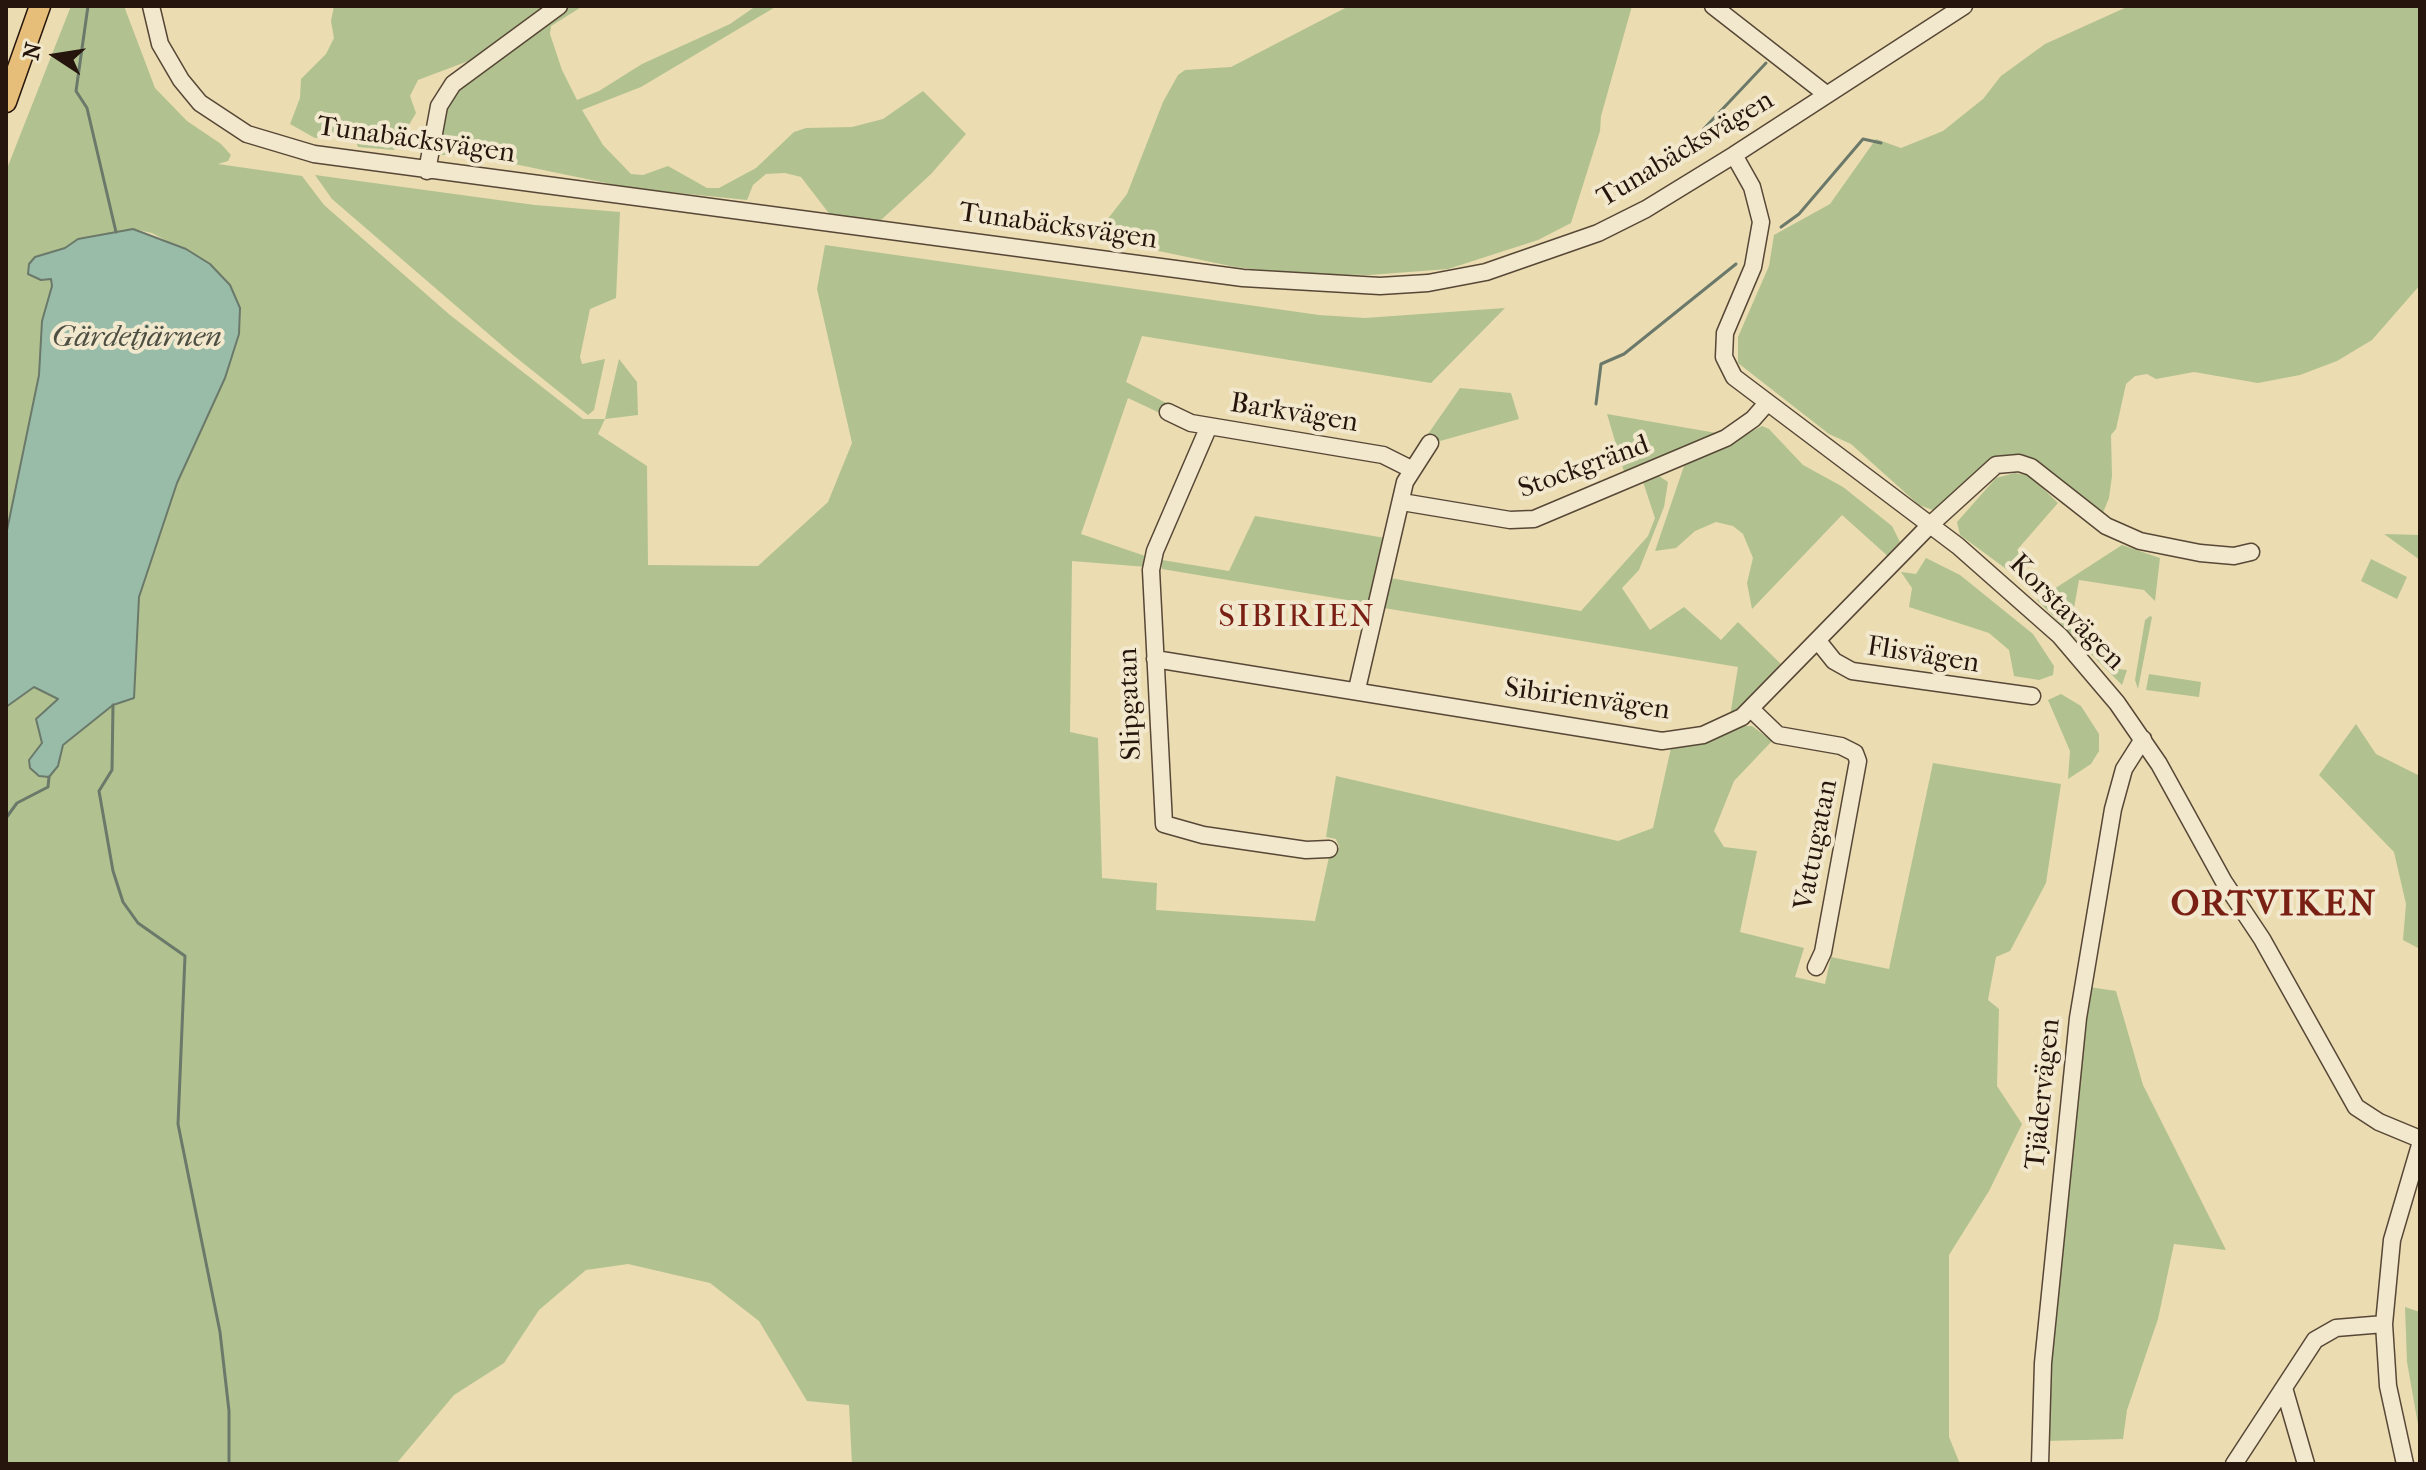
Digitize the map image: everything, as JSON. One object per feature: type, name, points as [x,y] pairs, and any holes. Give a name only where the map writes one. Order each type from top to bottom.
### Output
[{"type":"main road","points":[[6,102],[40,11]]},
{"type":"street","name":"Tunabäcksvägen","points":[[151,6],[160,44],[181,80],[200,103],[225,123],[264,141],[314,154],[1243,278],[1299,284],[1380,286],[1428,283],[1486,272],[1558,250],[1646,209],[1964,6]]},
{"type":"street","points":[[427,171],[439,106],[453,84],[559,6]]},
{"type":"street","points":[[1713,6],[1826,94]]},
{"type":"street","name":"Korstavägen","points":[[1734,155],[1758,203],[1760,240],[1725,333],[1724,357],[1734,377],[1930,525],[2006,586],[2060,636],[2143,739],[2350,1098],[2368,1116],[2420,1142]]},
{"type":"street","name":"Stockgränd","points":[[1402,502],[1510,520],[1534,519],[1726,438],[1753,419],[1767,403]]},
{"type":"street","name":"Barkvägen","points":[[1168,412],[1191,423],[1383,455],[1411,469]]},
{"type":"street","name":"Slipgatan","points":[[1209,426],[1155,551],[1151,570],[1164,824],[1203,835],[1306,850],[1329,849]]},
{"type":"street","points":[[1357,689],[1411,469],[1430,443]]},
{"type":"street","name":"Sibirienvägen","points":[[1155,659],[1357,689],[1662,741],[1722,728],[1751,709],[1930,525],[1996,465],[2019,463],[2039,472],[2106,526],[2140,541],[2200,553],[2234,556],[2251,552]]},
{"type":"street","name":"Flisvägen","points":[[1818,641],[1834,661],[1852,671],[2032,696]]},
{"type":"street","name":"Vattugatan","points":[[1751,709],[1778,735],[1841,746],[1855,753],[1858,761],[1823,952],[1816,967]]},
{"type":"street","name":"Tjädervägen","points":[[2040,1464],[2043,1363],[2078,1018],[2113,809],[2124,769],[2143,739]]},
{"type":"street","points":[[2405,1464],[2388,1386],[2384,1324],[2395,1227],[2420,1142]]},
{"type":"street","points":[[2234,1464],[2320,1335],[2336,1328],[2384,1324]]},
{"type":"street","points":[[2284,1388],[2306,1464]]},
{"type":"shaded area","points":[[71,6],[124,6],[155,88],[187,121],[221,144],[231,155],[228,161],[218,164],[302,176],[324,205],[450,315],[583,419],[605,419],[598,434],[647,466],[648,565],[758,566],[828,502],[852,443],[817,289],[825,245],[1319,315],[1365,318],[1505,308],[1431,383],[1142,336],[1126,382],[1168,404],[1164,415],[1128,398],[1081,534],[1148,557],[1147,567],[1072,561],[1070,732],[1098,738],[1102,878],[1157,883],[1156,910],[1315,921],[1329,857],[1336,856],[1339,847],[1336,839],[1326,837],[1336,776],[1618,841],[1653,828],[1671,748],[1740,726],[1752,726],[1772,741],[1734,781],[1714,831],[1724,847],[1757,851],[1740,932],[1804,948],[1795,977],[1825,984],[1831,957],[1889,969],[1933,763],[2061,784],[2046,883],[2010,951],[1996,957],[1988,1000],[1999,1009],[1997,1086],[2022,1124],[1989,1191],[1949,1255],[1949,1437],[1960,1464],[852,1464],[849,1405],[807,1401],[759,1321],[710,1283],[628,1264],[586,1270],[539,1310],[504,1363],[454,1395],[396,1464],[6,1464],[6,707],[34,687],[58,699],[58,766],[63,745],[113,705],[134,698],[139,597],[177,483],[225,378],[239,334],[240,308],[230,285],[210,264],[152,233],[133,229],[78,239],[65,248],[35,257],[28,274],[41,280],[52,278],[52,286],[42,321],[39,375],[6,535],[6,171]]},
{"type":"shaded area","points":[[334,6],[550,6],[471,60],[418,80],[410,96],[416,113],[394,150],[358,147],[353,131],[315,138],[290,124],[300,98],[301,79],[326,54],[334,38],[331,21]]},
{"type":"shaded area","points":[[566,6],[583,6],[551,26],[550,34],[562,70],[577,100],[599,91],[642,64],[730,24],[756,6],[777,6],[641,87],[582,110],[603,145],[631,174],[643,175],[668,166],[707,188],[719,188],[756,168],[794,132],[806,128],[852,127],[883,119],[923,91],[966,134],[931,174],[880,221],[831,216],[801,177],[785,173],[766,174],[753,185],[747,200],[630,188],[471,155],[436,155],[446,105],[456,90]]},
{"type":"shaded area","points":[[1349,6],[1632,6],[1601,116],[1600,131],[1571,223],[1538,240],[1448,269],[1369,275],[1300,274],[1235,267],[1106,240],[1107,220],[1127,194],[1163,102],[1178,75],[1185,70],[1231,67]]},
{"type":"shaded area","points":[[2129,6],[2420,6],[2420,285],[2372,340],[2337,361],[2300,375],[2258,383],[2194,372],[2156,379],[2147,374],[2135,376],[2126,384],[2116,429],[2111,435],[2112,476],[2109,498],[2102,515],[2033,459],[2014,457],[1946,505],[1933,510],[1919,505],[1851,444],[1829,434],[1738,363],[1738,337],[1769,266],[1774,235],[1830,204],[1876,139],[1901,148],[1943,131],[1983,99],[2001,76],[2045,44]]},
{"type":"shaded area","points":[[315,175],[535,205],[620,212],[616,298],[590,309],[580,357],[582,364],[605,359],[594,410],[588,415],[513,355],[332,199]]},
{"type":"shaded area","points":[[619,359],[637,382],[638,415],[605,419]]},
{"type":"shaded area","points":[[1460,388],[1511,393],[1519,419],[1440,441],[1428,434]]},
{"type":"shaded area","points":[[1607,414],[1722,434],[1625,475]]},
{"type":"shaded area","points":[[1762,426],[1769,429],[1803,465],[1843,487],[1892,526],[1900,542],[1891,559],[1842,515],[1752,609],[1747,583],[1753,558],[1743,534],[1733,526],[1716,522],[1695,531],[1676,548],[1655,551],[1684,466]]},
{"type":"shaded area","points":[[2015,473],[2030,476],[2058,503],[2017,550],[2023,556],[2009,571],[1960,535],[1957,522],[1996,478]]},
{"type":"shaded area","points":[[1659,476],[1668,482],[1664,507],[1639,570],[1622,588],[1650,630],[1684,607],[1721,640],[1738,622],[1783,666],[1730,716],[1738,667],[1384,608],[1390,578],[1581,611],[1648,536],[1655,518],[1643,482]]},
{"type":"shaded area","points":[[1255,516],[1385,538],[1371,604],[1162,569],[1162,560],[1229,571]]},
{"type":"shaded area","points":[[2384,534],[2420,535],[2420,560]]},
{"type":"shaded area","points":[[2122,545],[2160,558],[2155,601],[2144,590],[2079,580],[2072,619],[2078,634],[2094,638],[2093,648],[2108,659],[2110,668],[2127,670],[2122,685],[2037,600]]},
{"type":"shaded area","points":[[1926,558],[1960,575],[2033,634],[2054,666],[2053,675],[2039,680],[2014,676],[2009,650],[1989,633],[1909,607],[1912,588],[1901,572],[1916,574]]},
{"type":"shaded area","points":[[2371,559],[2407,577],[2397,599],[2361,581]]},
{"type":"shaded area","points":[[2150,616],[2138,689],[2135,680],[2145,620]]},
{"type":"shaded area","points":[[2149,674],[2201,682],[2199,697],[2146,690]]},
{"type":"shaded area","points":[[2061,694],[2081,706],[2099,734],[2099,751],[2091,764],[2068,779],[2070,751],[2048,700]]},
{"type":"shaded area","points":[[2356,724],[2376,754],[2420,776],[2420,949],[2403,940],[2406,904],[2394,852],[2319,775]]},
{"type":"shaded area","points":[[2089,987],[2116,991],[2143,1085],[2226,1250],[2174,1244],[2158,1319],[2127,1410],[2123,1439],[2045,1441],[2060,1244]]},
{"type":"shaded area","points":[[2405,1307],[2420,1312],[2420,1436],[2407,1362]]},
{"type":"water","name":"Gärdetjärnen","points":[[133,229],[186,249],[210,264],[230,285],[240,308],[239,334],[225,378],[177,483],[139,597],[134,698],[113,705],[63,745],[58,766],[49,777],[39,776],[30,768],[29,760],[42,743],[36,719],[58,699],[34,687],[6,707],[6,535],[39,375],[42,321],[52,286],[51,279],[41,280],[28,274],[29,264],[35,257],[65,248],[78,239]]},
{"type":"waterway","points":[[88,6],[76,91],[87,108],[116,232]]},
{"type":"waterway","points":[[1625,197],[1664,171],[1766,63]]},
{"type":"waterway","points":[[1781,227],[1799,214],[1863,139],[1881,143]]},
{"type":"waterway","points":[[1596,404],[1601,364],[1624,354],[1736,264]]},
{"type":"waterway","points":[[113,705],[112,770],[99,791],[113,871],[123,902],[138,923],[185,956],[178,1124],[220,1332],[229,1411],[229,1464]]},
{"type":"waterway","points":[[6,818],[17,803],[48,787],[49,777]]},
{"type":"district","name":"SIBIRIEN","points":[[1297,618]]},
{"type":"district","name":"ORTVIKEN","points":[[2274,906]]}]
